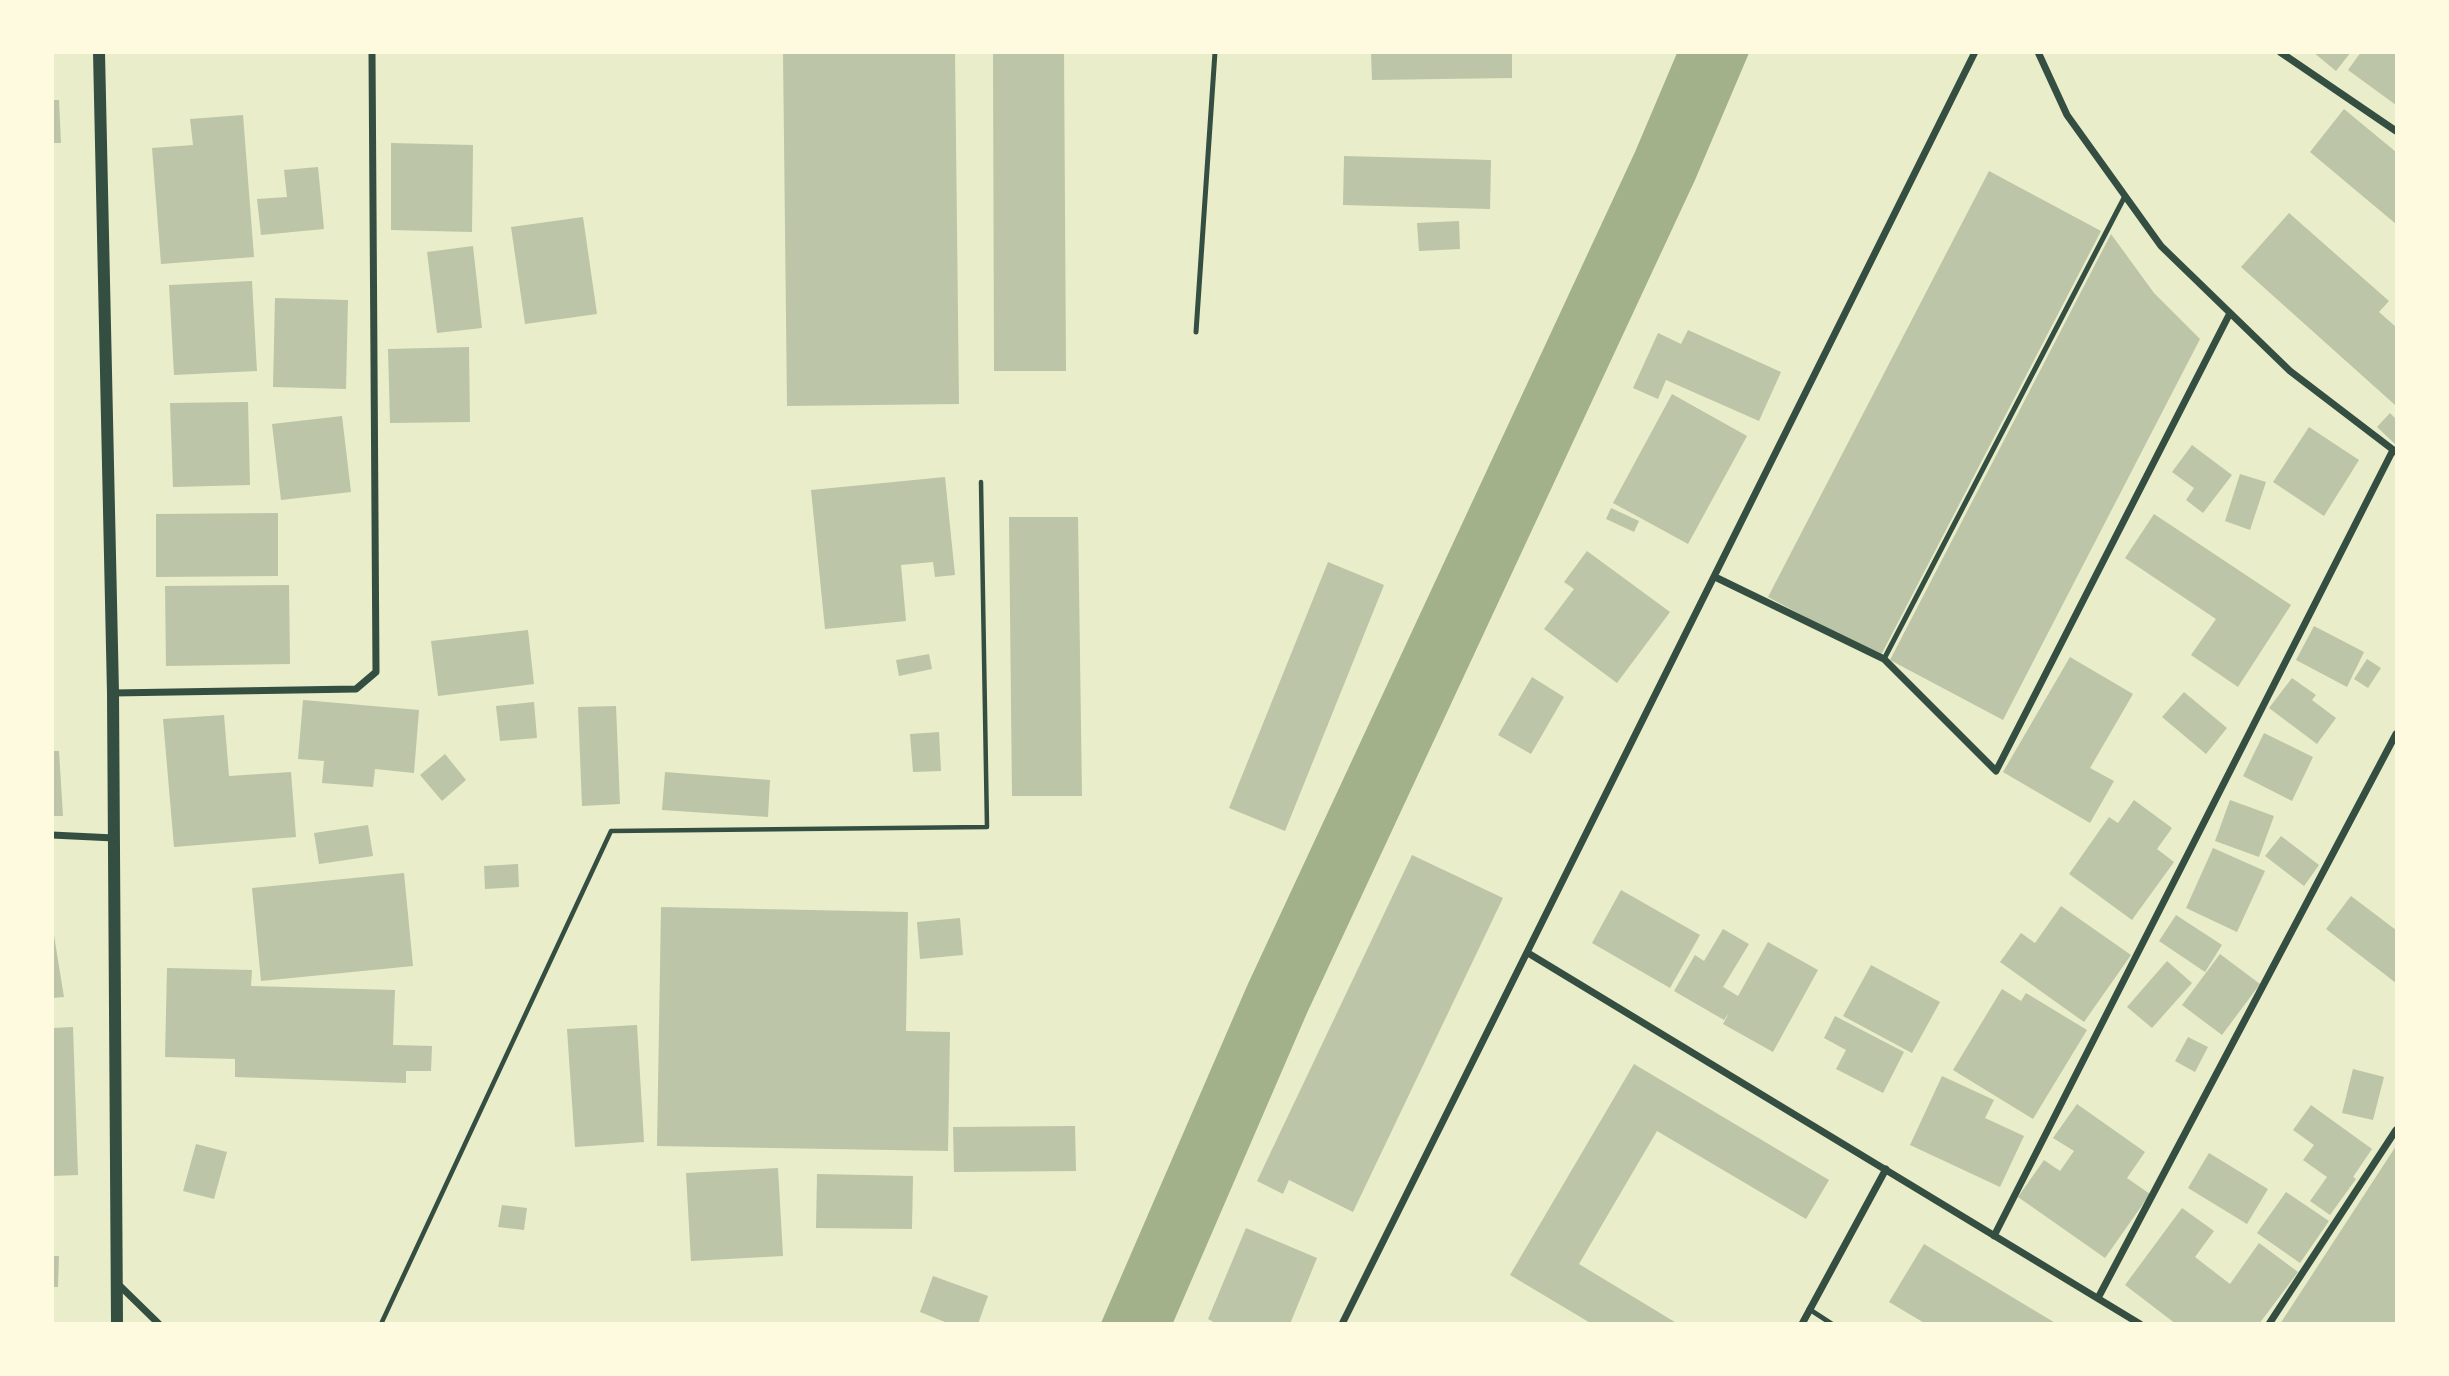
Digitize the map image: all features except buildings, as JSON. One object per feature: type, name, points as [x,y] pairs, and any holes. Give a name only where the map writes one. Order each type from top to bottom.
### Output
[{"type":"street","points":[[99,52],[113,693],[117,1324]]},
{"type":"street","points":[[113,693],[356,689],[376,672],[372,52]]},
{"type":"street","points":[[1342,1324],[1975,52]]},
{"type":"street","points":[[1994,1236],[2395,451],[2290,371],[2161,246],[2067,115],[2038,52]]},
{"type":"street","points":[[2280,52],[2396,131]]},
{"type":"street","points":[[1715,577],[1884,659],[1996,771],[2230,313]]},
{"type":"street","points":[[2098,1298],[2396,734]]},
{"type":"street","points":[[52,835],[114,838]]},
{"type":"street","points":[[1528,953],[2140,1324]]},
{"type":"street","points":[[2269,1324],[2396,1130]]},
{"type":"street","points":[[1802,1324],[1886,1169]]},
{"type":"street","points":[[117,1283],[159,1324]]},
{"type":"lane","points":[[1196,332],[1215,52]]},
{"type":"lane","points":[[1884,659],[2126,196]]},
{"type":"lane","points":[[1809,1309],[1832,1324]]},
{"type":"path","points":[[381,1324],[611,831],[987,827],[981,482]]},
{"type":"shaded area","points":[[1677,53],[1749,53],[1695,180],[1307,1013],[1173,1323],[1101,1323],[1247,986],[1635,152]]}]
